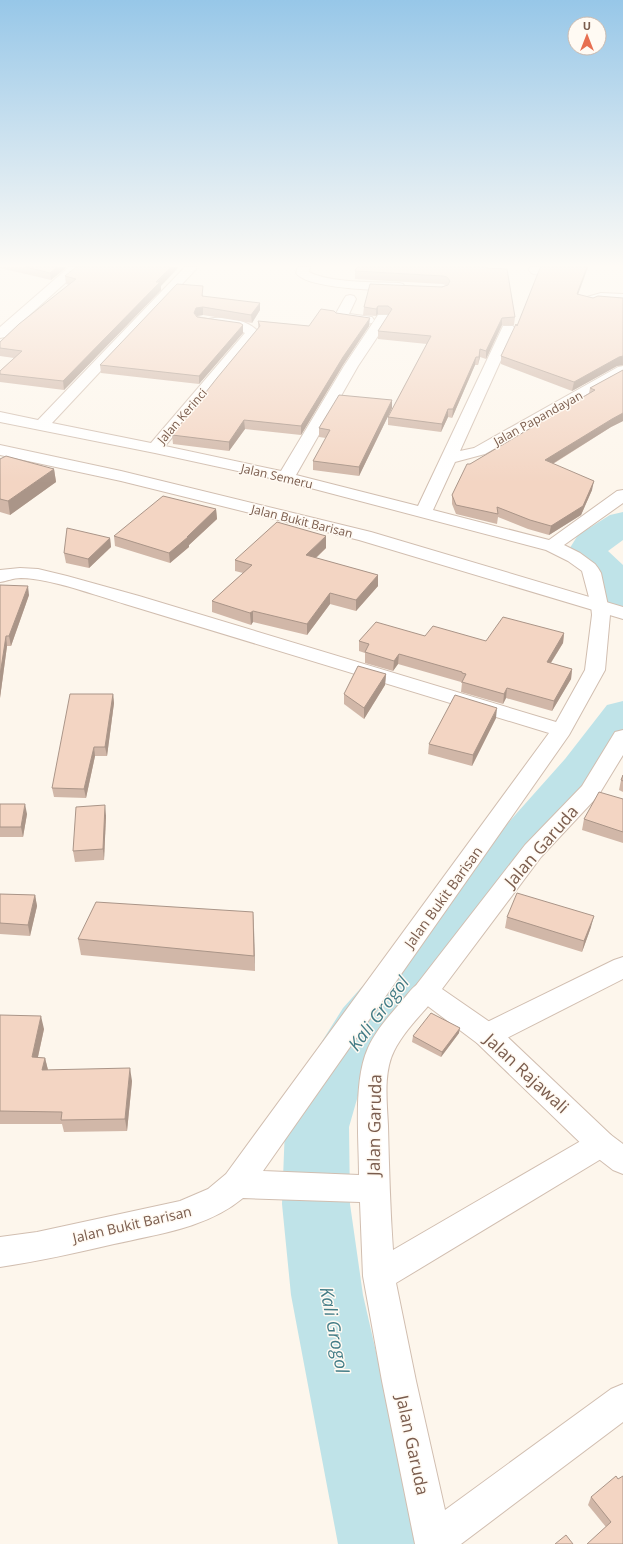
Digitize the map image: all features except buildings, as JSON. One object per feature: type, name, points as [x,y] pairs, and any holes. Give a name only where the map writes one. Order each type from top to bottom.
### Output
[{"type":"street","points":[[42,425],[124,339]]},
{"type":"street","name":"Jalan Kerinci","points":[[155,448],[247,339]]},
{"type":"street","points":[[286,477],[351,366],[369,339]]},
{"type":"street","points":[[424,512],[503,339]]},
{"type":"street","name":"Jalan Papandayan","points":[[450,458],[478,451],[623,370]]},
{"type":"street","name":"Jalan Semeru","points":[[0,417],[155,448],[286,477],[552,546]]},
{"type":"street","name":"Jalan Bukit Barisan","points":[[0,450],[121,476],[343,531],[613,610]]},
{"type":"street","points":[[552,546],[623,495]]},
{"type":"street","name":"Jalan Bukit Barisan","points":[[552,546],[574,557],[589,568],[613,610]]},
{"type":"street","points":[[0,577],[7,574],[20,573],[38,574],[61,580],[132,600],[562,730]]},
{"type":"street","name":"Jalan Bukit Barisan","points":[[0,1252],[37,1247],[182,1215],[219,1199],[238,1184],[562,730],[595,670],[601,614],[613,610]]},
{"type":"street","name":"Jalan Garuda","points":[[434,1543],[399,1381],[379,1276],[374,1189],[373,1085],[375,1067],[381,1049],[392,1031],[426,991],[532,852],[600,794],[623,737]]},
{"type":"street","points":[[487,1035],[623,967]]},
{"type":"street","name":"Jalan Rajawali","points":[[426,991],[487,1035],[601,1144],[623,1161]]},
{"type":"street","points":[[379,1276],[601,1144]]},
{"type":"street","points":[[238,1184],[374,1189]]},
{"type":"street","points":[[434,1543],[623,1402]]},
{"type":"waterway","name":"Kali Grogol","points":[[623,523],[592,543],[588,551],[591,558],[611,575],[623,595]]},
{"type":"waterway","name":"Kali Grogol","points":[[379,1544],[327,1295],[316,1204],[317,1127],[331,1080],[364,1025],[582,770],[623,715]]}]
